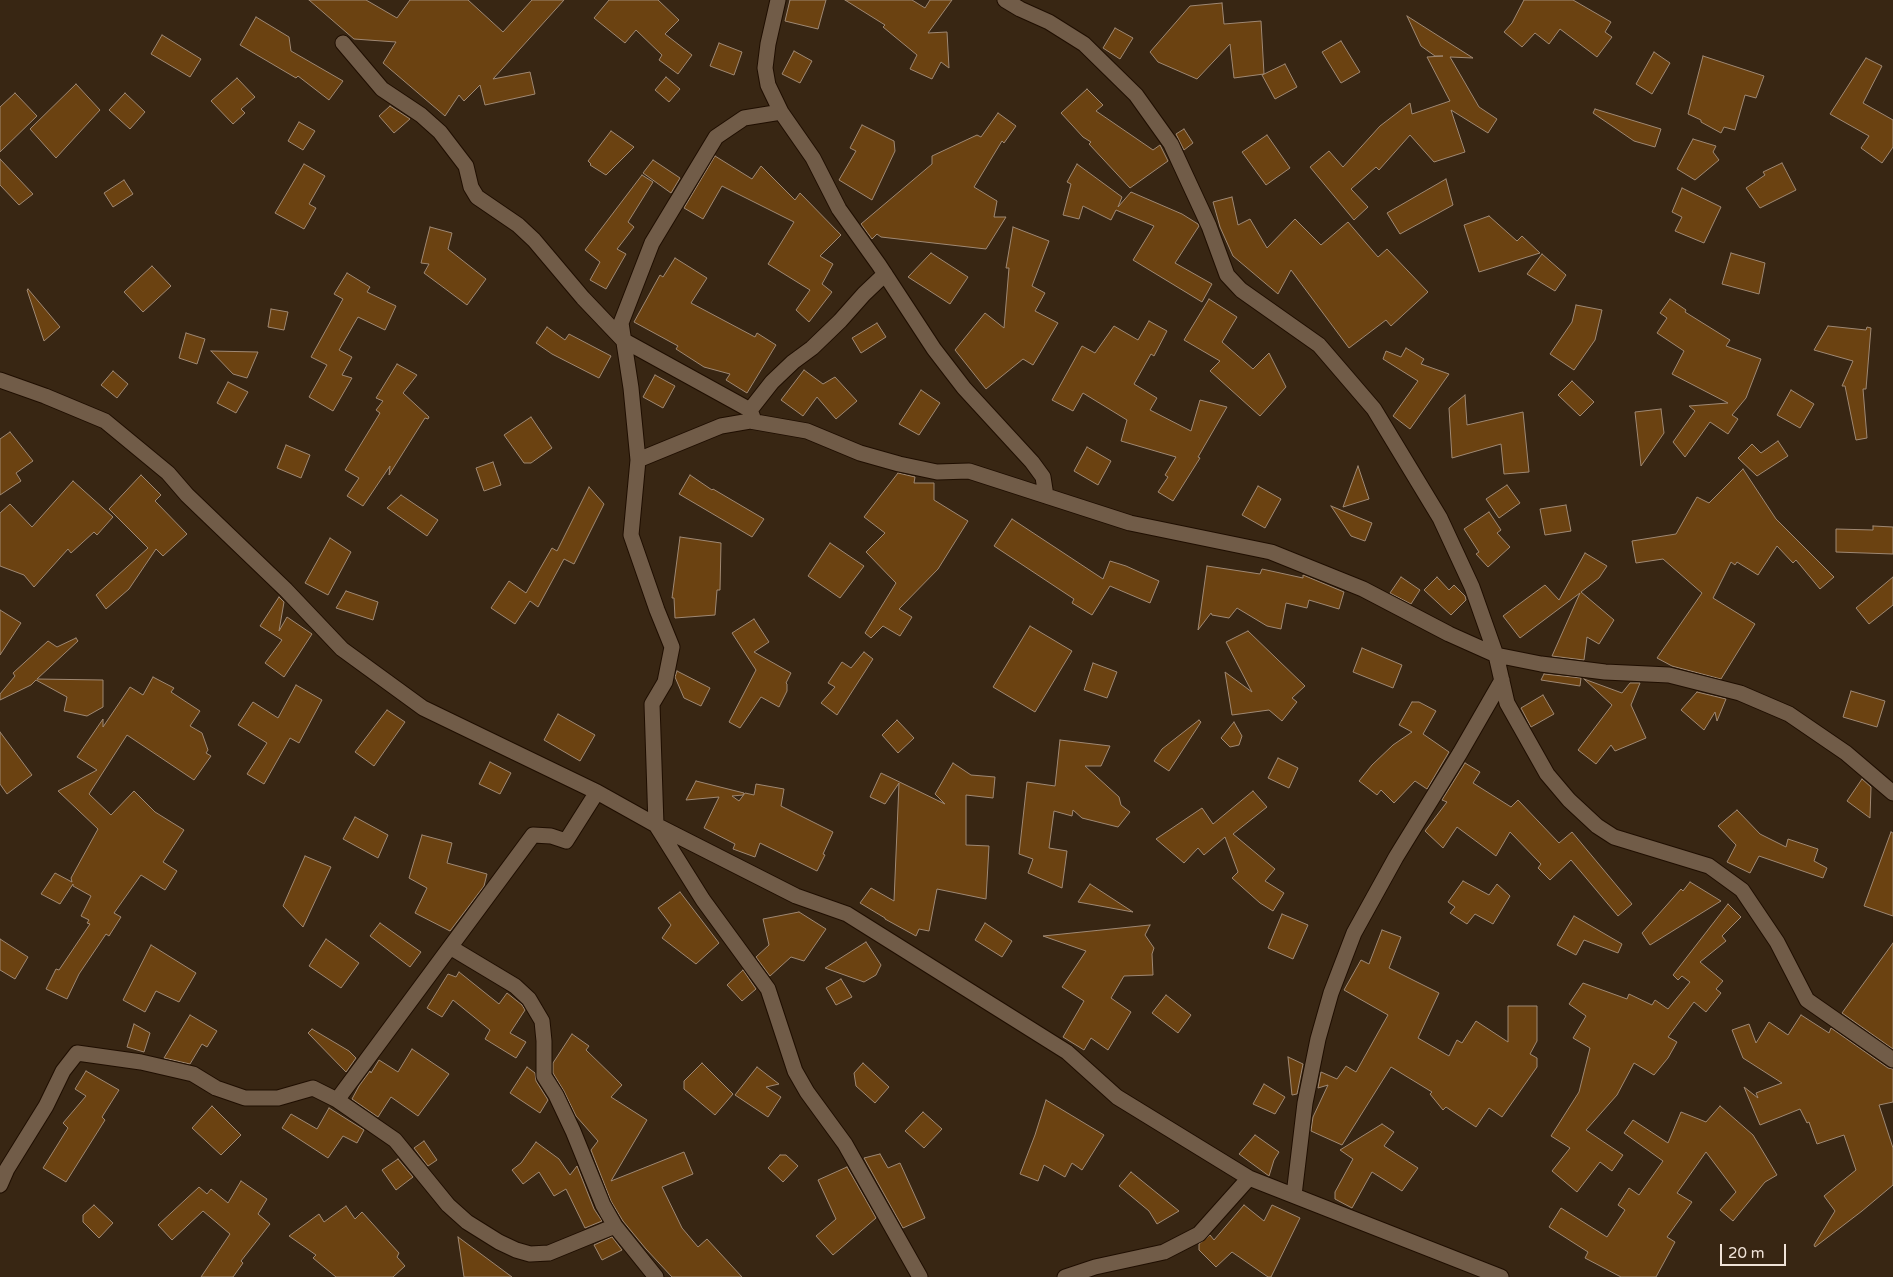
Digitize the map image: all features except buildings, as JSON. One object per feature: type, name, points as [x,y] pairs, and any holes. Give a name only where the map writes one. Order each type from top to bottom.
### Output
[{"type":"street","points":[[778,0],[768,44],[765,68],[768,86],[781,112],[813,158],[839,210],[885,274],[934,349],[964,388],[1032,462],[1043,477],[1046,496]]},
{"type":"street","points":[[1005,0],[1054,24],[1084,44],[1136,95],[1171,144],[1209,226],[1227,274],[1241,290],[1318,346],[1374,409],[1440,518],[1472,587],[1496,655],[1507,703],[1547,774],[1569,800],[1597,826],[1614,837],[1709,866],[1742,890],[1778,942],[1807,1000],[1893,1060]]},
{"type":"street","points":[[343,43],[382,89],[421,115],[440,132],[466,166],[471,187],[477,197],[518,225],[534,240],[583,298],[624,340],[752,416],[807,432],[860,453],[899,464],[937,472],[969,471],[1130,523],[1271,552],[1363,589],[1449,634],[1496,655],[1541,664],[1605,672],[1669,675],[1740,694],[1789,714],[1846,753],[1893,793]]},
{"type":"street","points":[[781,112],[744,118],[716,137],[652,243],[621,323],[638,460],[631,535],[672,647],[665,682],[652,704],[656,825],[703,900],[768,989],[795,1071],[807,1092],[846,1144],[920,1277]]},
{"type":"street","points":[[638,460],[721,426],[750,422],[779,375],[840,321],[885,274]]},
{"type":"street","points":[[0,380],[30,390],[105,421],[168,473],[187,495],[286,590],[342,649],[423,708],[597,792],[656,825],[796,896],[847,914],[1067,1052],[1117,1097],[1249,1178],[1501,1277]]},
{"type":"street","points":[[1294,1195],[1305,1103],[1318,1039],[1331,993],[1354,933],[1396,857],[1502,680]]},
{"type":"street","points":[[338,1100],[533,835],[552,836],[566,841],[597,792]]},
{"type":"street","points":[[450,947],[515,986],[529,999],[542,1021],[544,1076],[556,1095],[573,1131],[603,1205],[615,1226],[656,1277]]},
{"type":"street","points":[[0,1185],[7,1169],[46,1106],[62,1071],[77,1053],[141,1062],[193,1074],[216,1088],[245,1098],[278,1098],[313,1088],[338,1100],[395,1140],[448,1205],[468,1222],[499,1242],[516,1250],[530,1254],[548,1253],[615,1226]]},
{"type":"street","points":[[1065,1277],[1095,1266],[1164,1252],[1198,1234],[1249,1178]]}]
